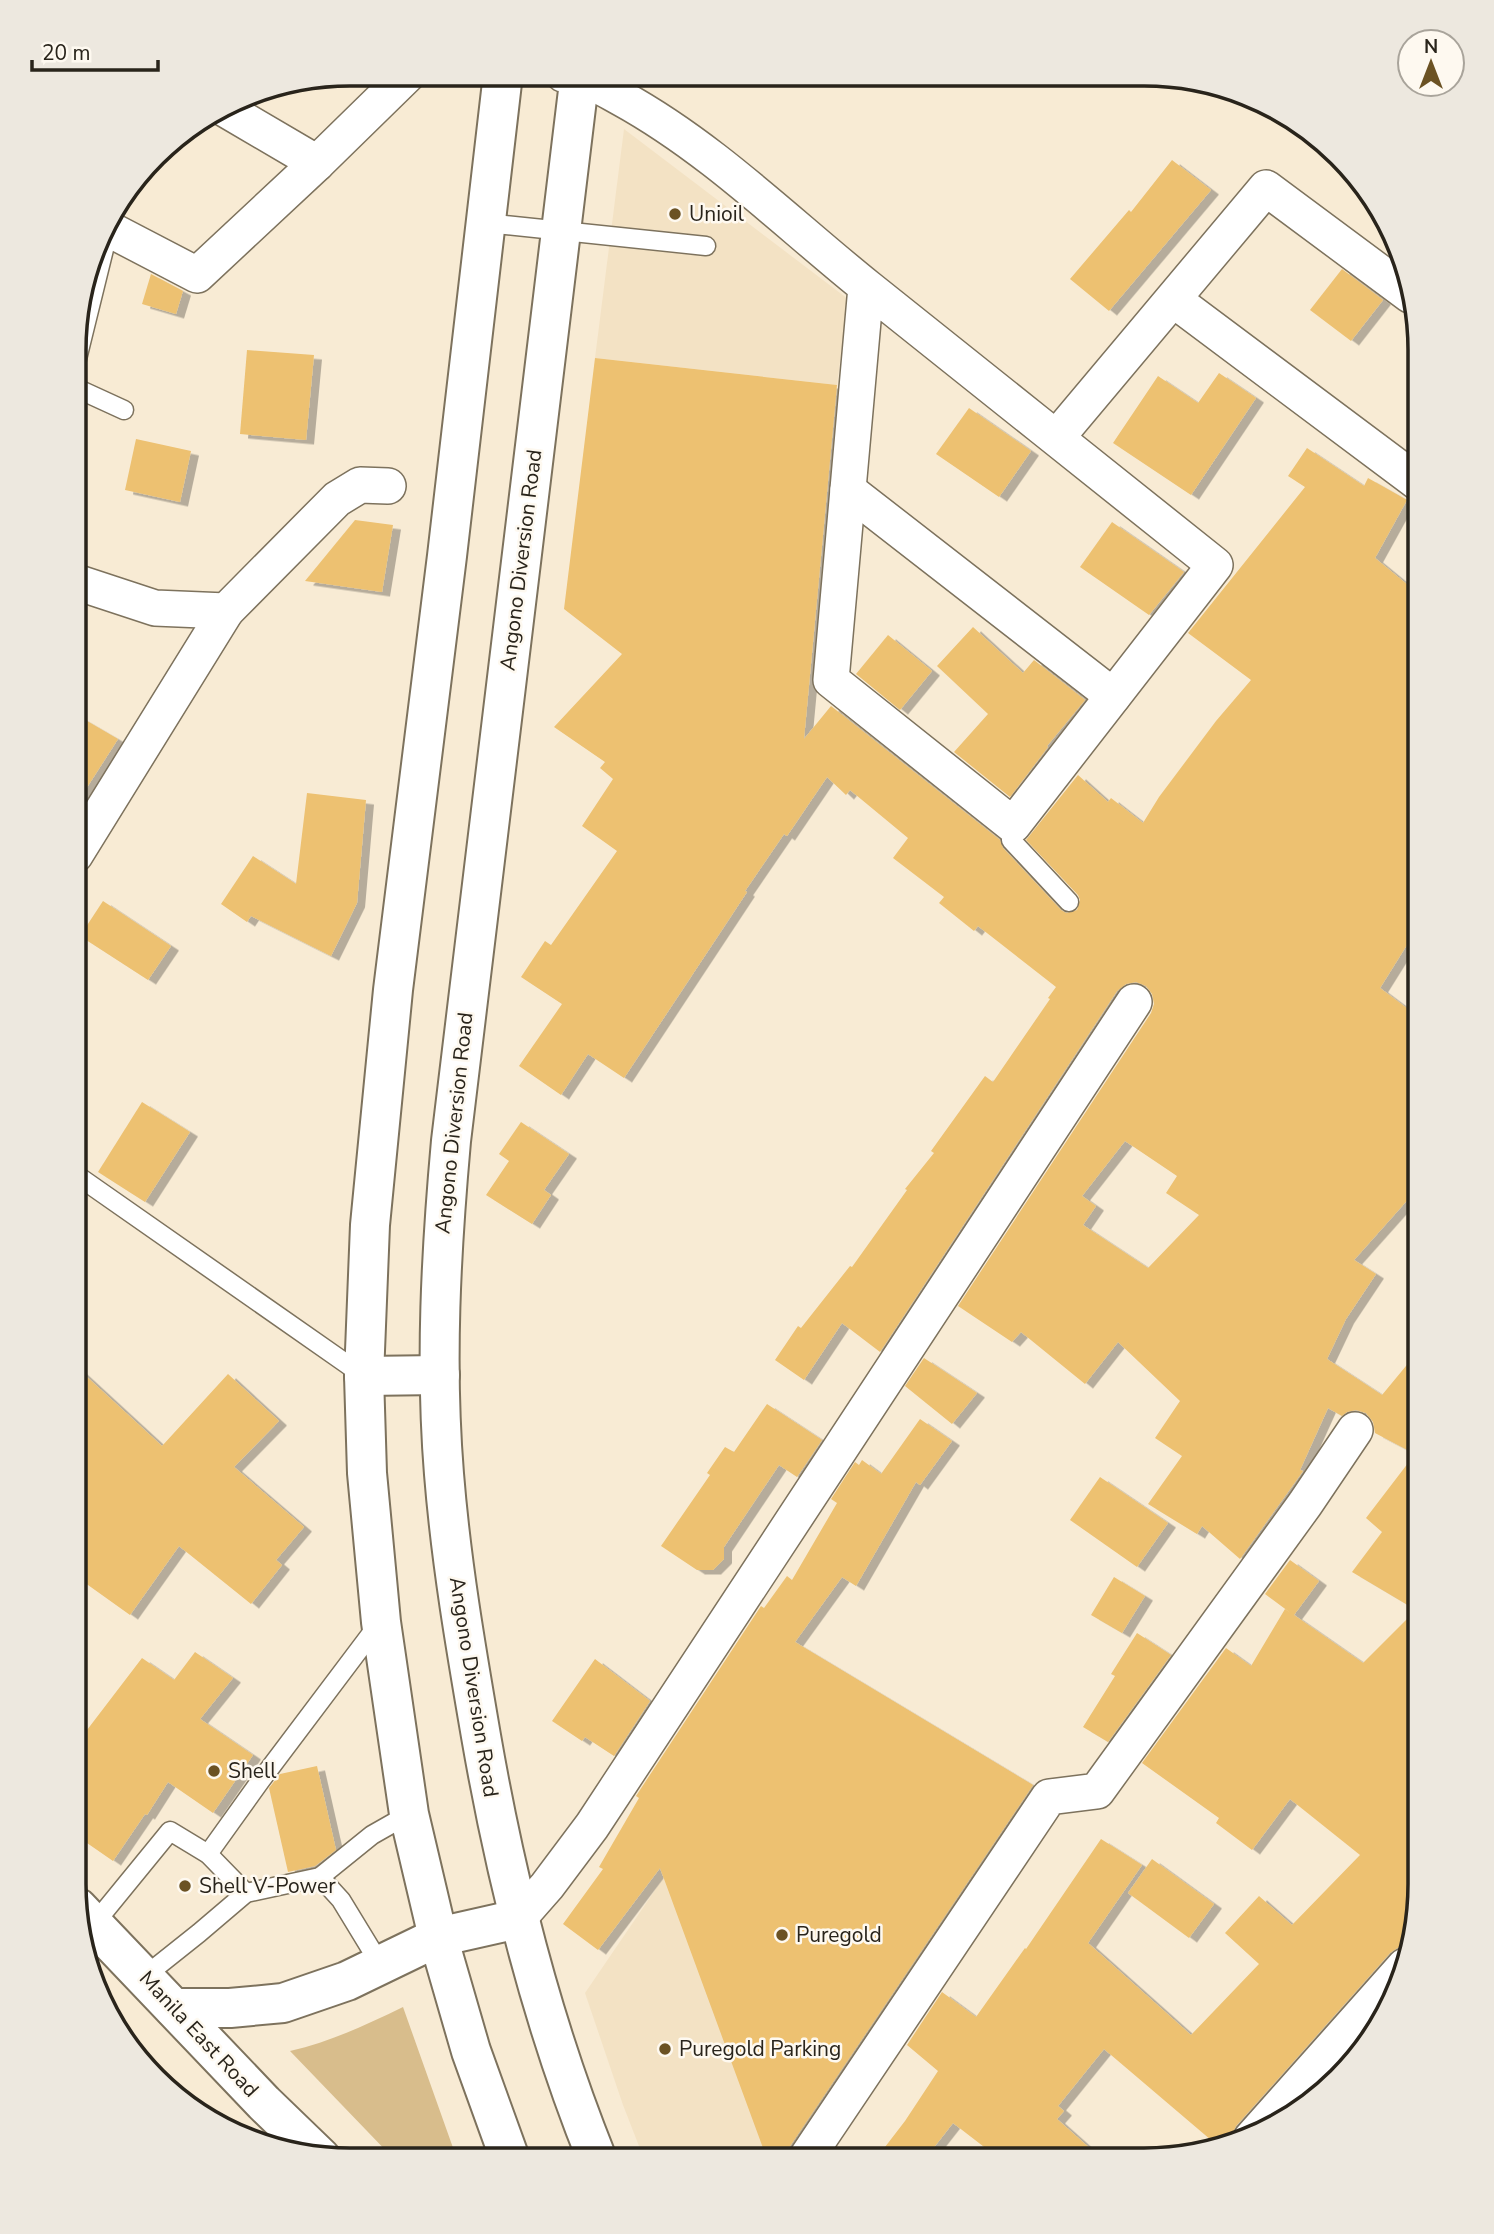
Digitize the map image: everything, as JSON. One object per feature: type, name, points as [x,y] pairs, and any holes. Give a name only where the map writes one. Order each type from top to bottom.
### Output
[{"type":"main road","points":[[502,86],[383,1084],[369,1252],[364,1376],[367,1473],[381,1622],[409,1814],[438,1937],[471,2051],[506,2148]]},
{"type":"main road","name":"Angono Diversion Road","points":[[574,86],[563,230],[500,724],[451,1141],[442,1241],[440,1375],[444,1474],[461,1625],[493,1806],[518,1919],[559,2051],[593,2148]]},
{"type":"main road","points":[[364,1376],[440,1375]]},
{"type":"main road","name":"Manila East Road","points":[[88,1918],[307,2144]]},
{"type":"main road","points":[[174,2008],[230,2008],[283,2003],[347,1981],[438,1937],[518,1919]]},
{"type":"street","points":[[114,232],[197,275],[396,86]]},
{"type":"street","points":[[597,86],[638,107],[727,170],[866,287],[1215,565],[1013,825],[831,680],[866,287]]},
{"type":"street","points":[[232,113],[317,163]]},
{"type":"street","points":[[1057,437],[1266,188],[1401,289]]},
{"type":"street","points":[[1174,300],[1408,475]]},
{"type":"street","points":[[86,837],[226,611],[337,499],[360,485],[388,486]]},
{"type":"street","points":[[848,491],[1113,696]]},
{"type":"street","points":[[86,586],[155,608],[226,611]]},
{"type":"street","points":[[518,1919],[547,1886],[592,1826],[1134,1002]]},
{"type":"street","points":[[813,2148],[1049,1797],[1097,1791],[1305,1504],[1355,1430]]},
{"type":"street","points":[[1272,2115],[1388,1985]]},
{"type":"lane","points":[[486,223],[706,246]]},
{"type":"lane","points":[[86,393],[124,410]]},
{"type":"lane","points":[[1013,825],[1011,840],[1069,902]]},
{"type":"lane","points":[[86,1182],[364,1376]]},
{"type":"lane","points":[[208,1854],[381,1622]]},
{"type":"lane","points":[[145,1976],[246,1893],[320,1877],[372,1835],[409,1814]]},
{"type":"lane","points":[[88,1914],[170,1831],[208,1854],[246,1893]]},
{"type":"lane","points":[[320,1877],[341,1900],[380,1964]]},
{"type":"shaded area","name":"Unioil","points":[[624,129],[848,299],[837,385],[595,358]]},
{"type":"shaded area","name":"Puregold","points":[[811,1652],[1039,1789],[794,2148],[640,2148],[585,1993]]},
{"type":"shaded area","points":[[403,2007],[453,2148],[383,2148],[290,2051],[334,2038]]},
{"type":"building","points":[[1172,160],[1211,190],[1109,311],[1070,279],[1129,210],[1131,212]]},
{"type":"building","points":[[1342,269],[1383,300],[1351,341],[1310,310]]},
{"type":"building","points":[[151,274],[183,291],[176,314],[142,304]]},
{"type":"building","points":[[247,350],[314,355],[306,440],[240,434]]},
{"type":"building","points":[[595,358],[837,385],[804,739],[831,706],[1000,840],[1003,848],[1066,913],[1077,910],[1080,900],[1078,895],[1026,840],[1078,775],[1108,802],[1111,798],[1143,823],[1159,797],[1216,721],[1251,680],[1188,633],[1305,487],[1288,476],[1307,448],[1364,486],[1368,478],[1407,500],[1375,558],[1408,585],[1408,943],[1380,988],[1408,1009],[1408,1199],[1354,1260],[1376,1274],[1346,1319],[1327,1359],[1382,1395],[1408,1364],[1408,1450],[1375,1433],[1373,1422],[1366,1413],[1356,1410],[1342,1416],[1328,1408],[1300,1470],[1303,1471],[1240,1559],[1202,1526],[1197,1534],[1148,1504],[1182,1456],[1155,1438],[1180,1401],[1118,1342],[1085,1384],[1021,1332],[1012,1342],[958,1306],[1151,1013],[1154,1004],[1152,994],[1146,986],[1136,982],[1126,984],[1117,991],[880,1352],[842,1323],[804,1380],[775,1360],[798,1326],[801,1328],[850,1266],[852,1267],[907,1190],[905,1189],[934,1153],[931,1151],[985,1076],[993,1082],[1056,987],[978,926],[974,931],[939,903],[944,897],[893,858],[908,838],[850,790],[846,795],[827,777],[745,891],[747,892],[624,1078],[588,1054],[561,1095],[519,1066],[562,1004],[521,977],[545,941],[551,945],[617,851],[582,826],[613,779],[600,768],[605,762],[554,727],[622,654],[564,609]],"holes":[[[1125,1141],[1177,1176],[1166,1193],[1199,1215],[1148,1268],[1083,1225],[1096,1206],[1082,1196]]]},
{"type":"building","points":[[1219,373],[1256,398],[1191,495],[1113,443],[1158,376],[1198,403]]},
{"type":"building","points":[[969,408],[1031,451],[999,497],[936,454]]},
{"type":"building","points":[[136,439],[191,451],[180,502],[125,490]]},
{"type":"building","points":[[355,520],[393,525],[382,592],[305,581]]},
{"type":"building","points":[[1112,522],[1184,572],[1149,615],[1080,567]]},
{"type":"building","points":[[973,627],[1023,673],[1034,660],[1085,700],[1010,797],[954,752],[988,714],[937,666]]},
{"type":"building","points":[[888,635],[932,671],[900,710],[856,674]]},
{"type":"building","points":[[86,720],[118,739],[86,789]]},
{"type":"building","points":[[307,793],[366,800],[357,903],[331,956],[251,916],[247,922],[221,904],[253,856],[296,884]]},
{"type":"building","points":[[103,901],[171,946],[148,980],[86,940],[86,927]]},
{"type":"building","points":[[142,1102],[190,1132],[145,1202],[98,1172]]},
{"type":"building","points":[[521,1122],[569,1154],[544,1190],[551,1195],[532,1224],[486,1195],[509,1161],[499,1154]]},
{"type":"building","points":[[924,1358],[977,1393],[952,1424],[905,1386]]},
{"type":"building","points":[[228,1374],[279,1421],[234,1467],[304,1527],[276,1560],[282,1565],[251,1604],[179,1546],[130,1615],[86,1584],[86,1376],[162,1446]]},
{"type":"building","points":[[767,1404],[822,1440],[797,1477],[779,1465],[724,1547],[724,1559],[713,1570],[697,1570],[661,1546],[710,1475],[707,1473],[725,1447],[734,1452]]},
{"type":"building","name":"Puregold","points":[[920,1419],[952,1441],[920,1485],[916,1482],[856,1586],[842,1577],[795,1642],[1033,1785],[789,2148],[763,2148],[660,1868],[598,1950],[563,1924],[603,1869],[599,1867],[639,1798],[636,1796],[761,1606],[764,1608],[787,1576],[792,1580],[837,1503],[831,1499],[855,1462],[859,1465],[862,1460],[881,1474]]},
{"type":"building","points":[[1408,1463],[1408,1605],[1352,1572],[1382,1532],[1366,1518]]},
{"type":"building","points":[[1100,1477],[1168,1523],[1137,1567],[1070,1520]]},
{"type":"building","points":[[1290,1560],[1319,1581],[1294,1615],[1363,1663],[1408,1618],[1408,1901],[1400,1947],[1390,1953],[1233,2133],[1210,2139],[1104,2049],[1058,2106],[1064,2111],[1057,2119],[1090,2148],[985,2148],[953,2123],[933,2148],[884,2148],[938,2071],[907,2045],[942,1992],[976,2017],[1101,1839],[1142,1865],[1088,1943],[1191,2035],[1259,1964],[1225,1933],[1259,1896],[1292,1925],[1360,1855],[1290,1799],[1252,1850],[1216,1823],[1219,1818],[1142,1763],[1226,1648],[1251,1666],[1285,1609],[1292,1614],[1265,1594]]},
{"type":"building","points":[[1114,1577],[1145,1596],[1122,1633],[1091,1615]]},
{"type":"building","points":[[1137,1633],[1171,1655],[1108,1742],[1083,1727],[1115,1676],[1111,1674]]},
{"type":"building","points":[[195,1652],[233,1678],[200,1719],[253,1755],[213,1813],[168,1782],[113,1861],[86,1842],[86,1731],[142,1658],[174,1680]]},
{"type":"building","points":[[595,1659],[650,1701],[614,1756],[585,1737],[582,1741],[552,1721]]},
{"type":"building","name":"Shell","points":[[317,1766],[336,1850],[315,1866],[288,1872],[269,1788],[280,1774]]},
{"type":"building","points":[[1152,1859],[1214,1904],[1189,1938],[1128,1893]]},
{"type":"place","name":"Unioil","points":[[675,214]]},
{"type":"place","name":"Shell","points":[[214,1771]]},
{"type":"place","name":"Shell V-Power","points":[[185,1886]]},
{"type":"place","name":"Puregold","points":[[782,1935]]},
{"type":"place","name":"Puregold Parking","points":[[665,2049]]}]
